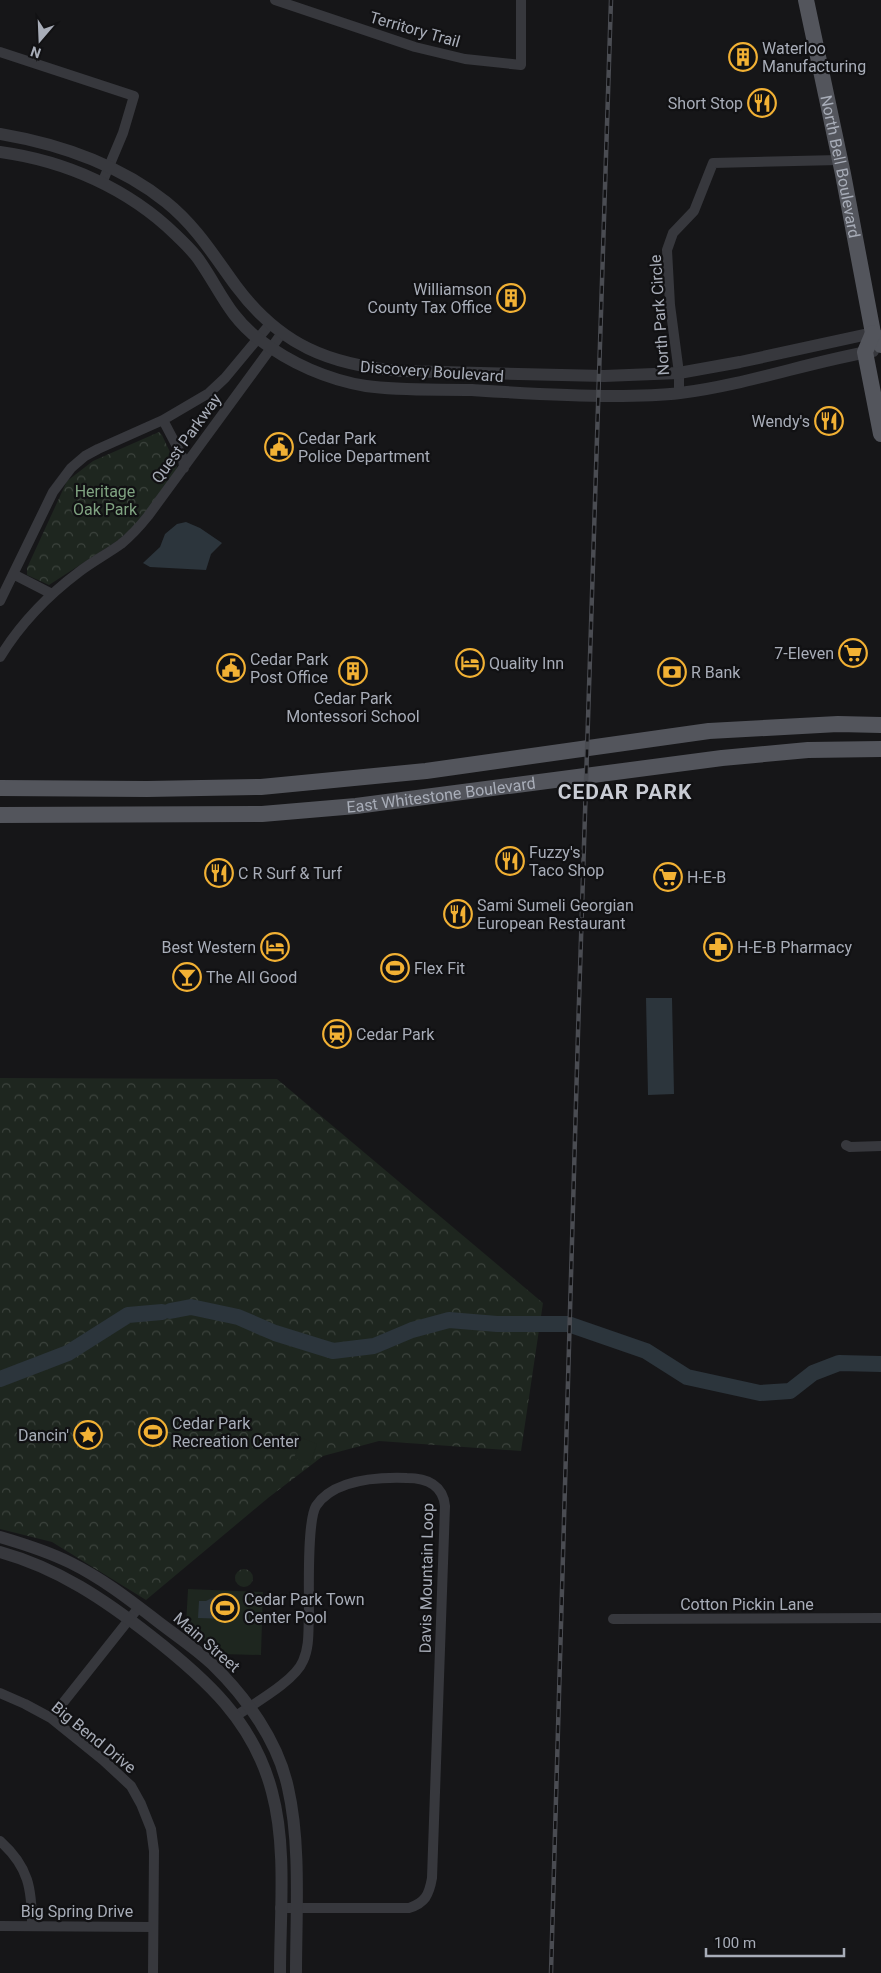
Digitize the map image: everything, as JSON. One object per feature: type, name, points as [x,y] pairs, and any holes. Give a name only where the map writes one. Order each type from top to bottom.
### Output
[{"type":"main road","name":"North Bell Boulevard","points":[[806,0],[877,339]]},
{"type":"main road","points":[[877,339],[864,352],[881,434]]},
{"type":"main road","name":"East Whitestone Boulevard","points":[[0,788],[147,789],[261,787],[426,771],[709,731],[838,724],[881,725]]},
{"type":"main road","name":"East Whitestone Boulevard","points":[[0,815],[262,814],[356,806],[722,758],[808,750],[881,749]]},
{"type":"street","name":"Territory Trail","points":[[275,0],[415,47],[465,59],[520,65],[521,0]]},
{"type":"street","points":[[0,52],[134,96],[123,133],[102,183]]},
{"type":"street","name":"Discovery Boulevard","points":[[0,134],[66,150],[108,166],[138,182],[167,202],[193,228],[212,250],[236,285],[270,324],[282,333],[323,356],[349,364],[372,369],[401,371],[600,376],[679,373],[877,339]]},
{"type":"street","name":"Discovery Boulevard","points":[[0,152],[47,162],[102,183],[125,195],[148,210],[186,245],[198,259],[225,304],[243,325],[258,338],[271,348],[314,371],[365,386],[563,395],[636,396],[679,394],[881,349]]},
{"type":"street","name":"North Park Circle","points":[[679,394],[679,373],[670,305],[667,250],[674,233],[694,211],[713,163],[839,160]]},
{"type":"street","name":"Quest Parkway","points":[[0,601],[53,492],[71,468],[85,456],[163,420],[209,393],[225,378],[270,324]]},
{"type":"street","name":"Quest Parkway","points":[[0,657],[24,623],[52,594],[80,571],[121,544],[134,532],[184,468],[282,333]]},
{"type":"street","points":[[163,420],[183,458],[184,468]]},
{"type":"street","points":[[13,574],[52,594]]},
{"type":"street","points":[[846,1145],[850,1147],[881,1146]]},
{"type":"street","name":"Davis Mountain Loop","points":[[236,1716],[288,1680],[303,1662],[308,1639],[311,1527],[316,1506],[324,1498],[337,1490],[357,1482],[376,1478],[422,1479],[439,1488],[444,1499],[444,1516],[432,1878],[428,1895],[418,1905],[409,1908],[280,1908]]},
{"type":"street","name":"Main Street","points":[[0,1537],[47,1553],[92,1574],[139,1607],[211,1663],[227,1679],[265,1730],[288,1787],[294,1824],[296,1973]]},
{"type":"street","name":"Main Street","points":[[0,1552],[41,1566],[80,1585],[129,1619],[200,1675],[236,1716],[250,1739],[272,1791],[279,1826],[281,1856],[280,1973]]},
{"type":"street","points":[[41,1566],[47,1553]]},
{"type":"street","points":[[51,1718],[139,1607]]},
{"type":"street","name":"Cotton Pickin Lane","points":[[613,1619],[881,1618]]},
{"type":"street","name":"Big Bend Drive","points":[[0,1693],[51,1718],[103,1760],[131,1786],[141,1804],[151,1829],[154,1851],[153,1973]]},
{"type":"street","points":[[0,1841],[17,1858],[29,1881],[32,1926]]},
{"type":"street","name":"Big Spring Drive","points":[[0,1926],[153,1927]]},
{"type":"green space","name":"Heritage Oak Park","points":[[159,432],[177,467],[137,524],[117,541],[49,585],[27,575],[27,568],[67,481],[93,461]]},
{"type":"green space","points":[[0,1078],[277,1079],[543,1303],[521,1451],[379,1441],[323,1456],[268,1498],[146,1600],[52,1542],[0,1529]]},
{"type":"green space","points":[[302,1438],[317,1444],[310,1464],[294,1458]]},
{"type":"green space","points":[[240,1569],[248,1569],[253,1574],[251,1585],[240,1587],[235,1582],[235,1574]]},
{"type":"green space","name":"Cedar Park Town Center Pool","points":[[188,1589],[263,1592],[261,1655],[220,1654],[186,1624]]},
{"type":"shaded area","points":[[186,522],[200,528],[222,543],[211,554],[206,570],[150,567],[143,563],[160,547],[165,534],[177,524]]},
{"type":"shaded area","points":[[646,998],[672,998],[674,1094],[648,1095]]},
{"type":"shaded area","points":[[214,1597],[220,1602],[230,1602],[229,1619],[198,1618],[199,1601],[206,1601]]},
{"type":"waterway","points":[[170,1311],[191,1307],[238,1317],[275,1333],[333,1351],[374,1346],[412,1330],[449,1320],[497,1324],[568,1324],[646,1351],[687,1377],[760,1393],[790,1391],[813,1373],[839,1363],[881,1364]]},
{"type":"waterway","points":[[0,1379],[68,1353],[128,1315],[162,1312]]},
{"type":"railway","points":[[551,1973],[578,1033],[611,0]]},
{"type":"place","name":"Waterloo Manufacturing","points":[[743,57]]},
{"type":"place","name":"Short Stop","points":[[762,103]]},
{"type":"place","name":"Williamson County Tax Office","points":[[511,298]]},
{"type":"place","name":"Wendy's","points":[[829,421]]},
{"type":"place","name":"Cedar Park Police Department","points":[[279,447]]},
{"type":"place","name":"7-Eleven","points":[[853,653]]},
{"type":"place","name":"Quality Inn","points":[[470,663]]},
{"type":"place","name":"Cedar Park Post Office","points":[[231,668]]},
{"type":"place","name":"Cedar Park Montessori School","points":[[353,671]]},
{"type":"place","name":"R Bank","points":[[672,672]]},
{"type":"place","name":"Fuzzy's Taco Shop","points":[[510,861]]},
{"type":"place","name":"C R Surf & Turf","points":[[219,873]]},
{"type":"place","name":"H-E-B","points":[[668,877]]},
{"type":"place","name":"Sami Sumeli Georgian European Restaurant","points":[[458,914]]},
{"type":"place","name":"Best Western","points":[[275,947]]},
{"type":"place","name":"H-E-B Pharmacy","points":[[718,947]]},
{"type":"place","name":"Flex Fit","points":[[395,968]]},
{"type":"place","name":"The All Good","points":[[187,977]]},
{"type":"place","name":"Cedar Park","points":[[337,1034]]},
{"type":"place","name":"Cedar Park Recreation Center","points":[[153,1432]]},
{"type":"place","name":"Dancin'","points":[[88,1435]]},
{"type":"place","name":"Cedar Park Town Center Pool","points":[[225,1608]]},
{"type":"district","name":"CEDAR PARK","points":[[625,792]]}]
